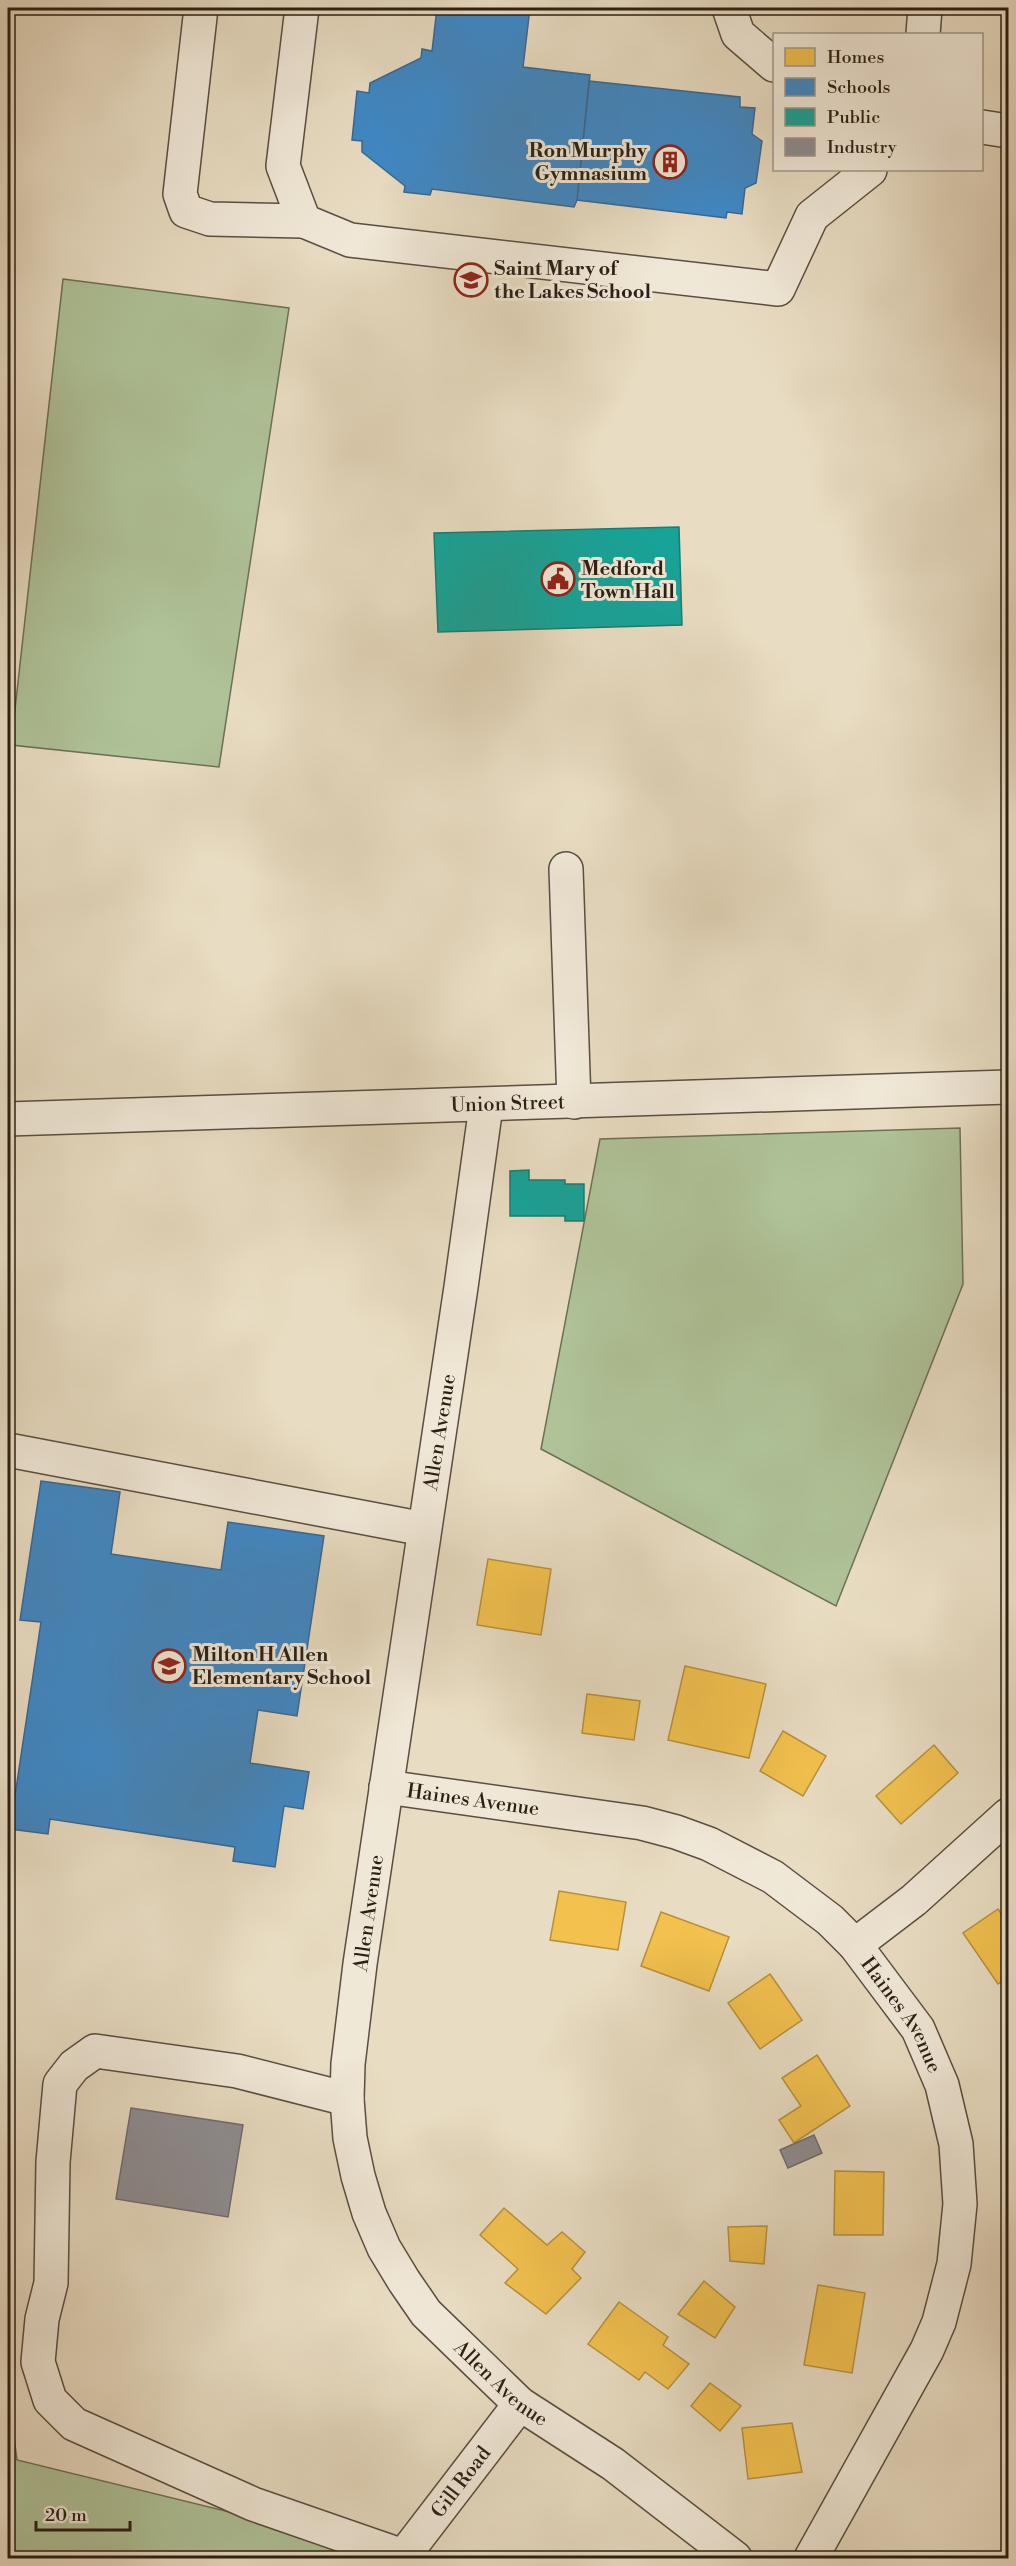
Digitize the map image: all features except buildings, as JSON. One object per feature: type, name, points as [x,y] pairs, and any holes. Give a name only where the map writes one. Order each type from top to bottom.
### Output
[{"type":"street","points":[[201,8],[180,194],[186,211],[210,219],[304,221],[350,240],[778,289],[812,216],[869,171]]},
{"type":"street","points":[[303,8],[283,166],[304,221]]},
{"type":"street","points":[[729,8],[738,34],[773,64]]},
{"type":"street","points":[[923,33],[926,8]]},
{"type":"street","points":[[983,127],[1008,131]]},
{"type":"street","points":[[566,869],[574,1102]]},
{"type":"street","name":"Union Street","points":[[8,1119],[486,1106],[1008,1087]]},
{"type":"street","name":"Allen Avenue","points":[[486,1106],[351,2029],[347,2099],[350,2138],[369,2213],[384,2248],[426,2313],[520,2404],[613,2464],[735,2559]]},
{"type":"street","points":[[8,1450],[424,1529]]},
{"type":"street","name":"Haines Avenue","points":[[386,1786],[642,1823],[710,1844],[773,1877],[830,1920],[855,1945],[918,2029],[942,2085],[956,2144],[960,2204],[958,2234],[948,2293],[927,2350],[811,2559]]},
{"type":"street","points":[[855,1945],[922,1893],[1008,1815]]},
{"type":"street","points":[[347,2099],[237,2071],[113,2053],[95,2051],[74,2066],[60,2084],[52,2162],[51,2283],[42,2319],[38,2362],[50,2400],[74,2424],[253,2504],[402,2557]]},
{"type":"street","name":"Gill Road","points":[[402,2557],[520,2404]]},
{"type":"green space","points":[[63,279],[289,308],[219,767],[11,745]]},
{"type":"green space","points":[[960,1128],[963,1284],[836,1606],[541,1449],[600,1139]]},
{"type":"green space","points":[[8,2390],[17,2460],[417,2558],[8,2558]]},
{"type":"place","name":"Ron Murphy Gymnasium","points":[[670,162]]},
{"type":"place","name":"Saint Mary of the Lakes School","points":[[471,280]]},
{"type":"place","name":"Medford Town Hall","points":[[558,579]]},
{"type":"place","name":"Milton H Allen Elementary School","points":[[169,1666]]}]
